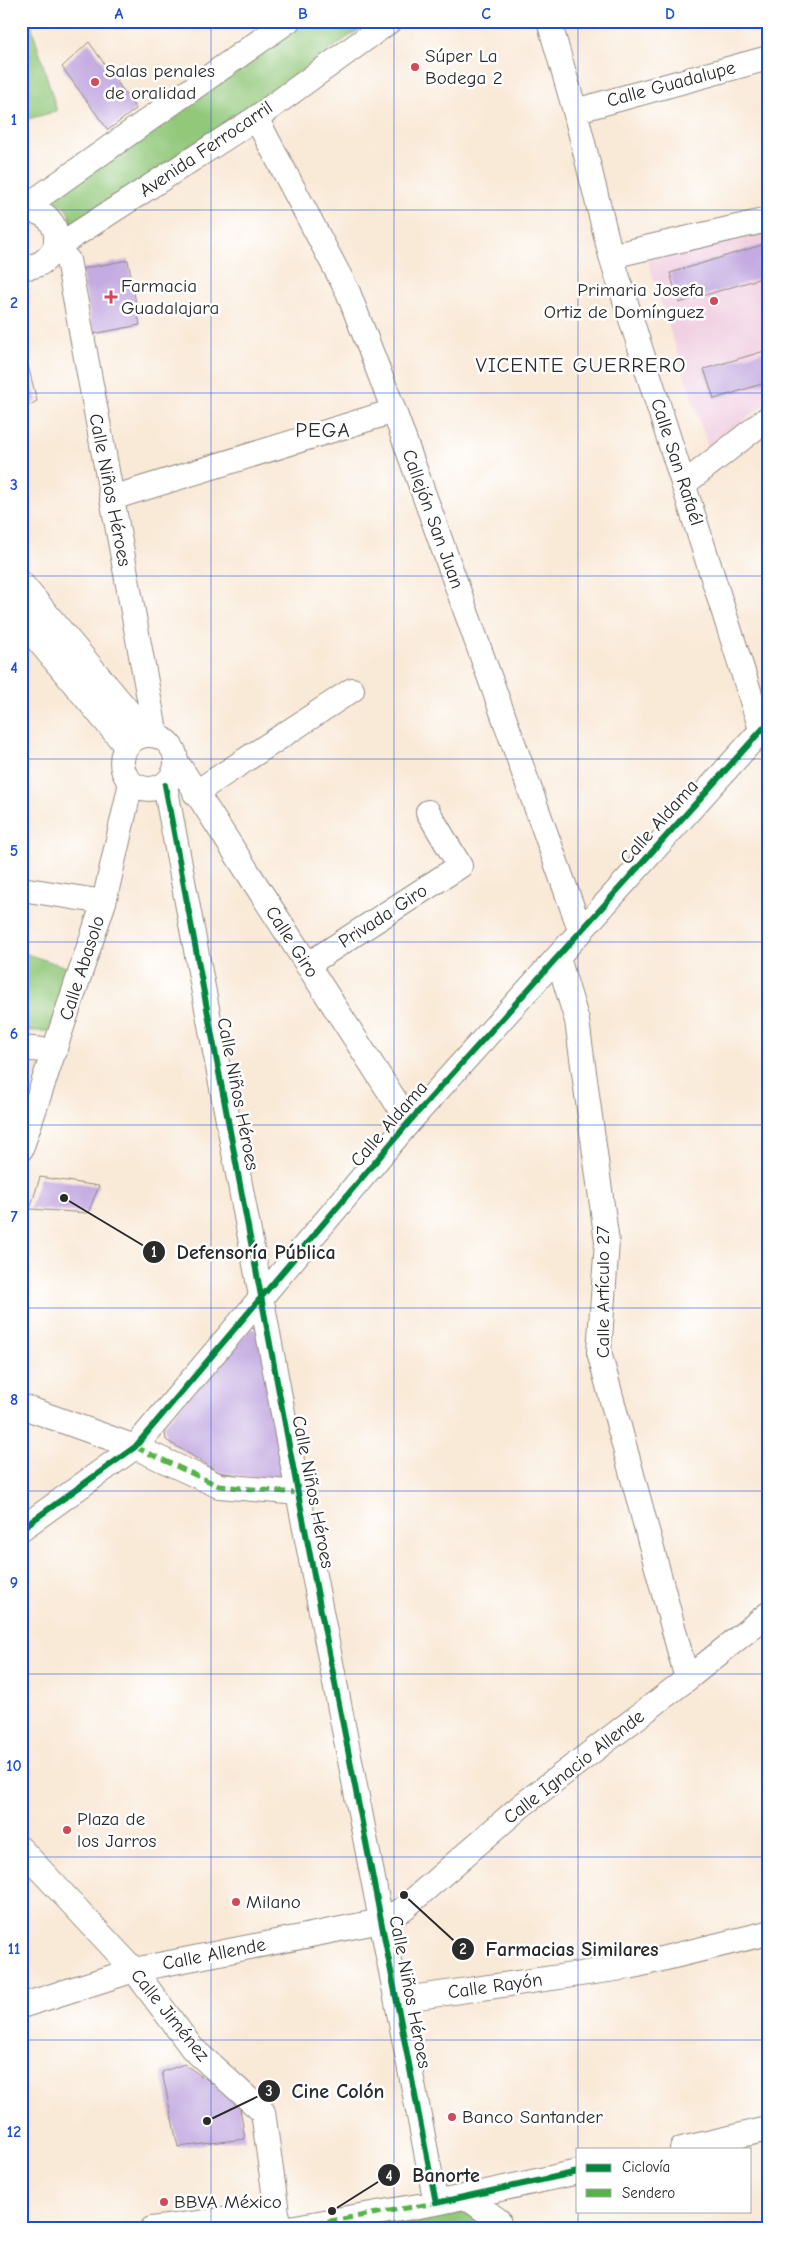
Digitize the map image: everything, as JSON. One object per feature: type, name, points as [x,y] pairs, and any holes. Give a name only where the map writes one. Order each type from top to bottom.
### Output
[{"type":"street","points":[[21,210],[288,21]]},
{"type":"street","name":"Avenida Ferrocarril","points":[[22,267],[43,263],[55,248],[256,118],[390,21]]},
{"type":"street","name":"Calle San Rafaél","points":[[549,21],[575,111],[611,256],[764,726]]},
{"type":"street","name":"Calle Guadalupe","points":[[575,111],[768,58]]},
{"type":"street","name":"Callejón San Juan","points":[[256,118],[348,292],[394,411],[581,932]]},
{"type":"street","points":[[21,210],[38,211],[51,221],[57,238],[55,248]]},
{"type":"street","points":[[611,256],[768,220]]},
{"type":"street","name":"Calle Niños Héroes","points":[[55,248],[68,260],[112,498],[152,736]]},
{"type":"street","points":[[112,498],[394,411]]},
{"type":"street","points":[[684,484],[768,418]]},
{"type":"street","points":[[21,584],[152,736],[170,745],[176,761],[175,770],[165,785],[156,789],[147,789],[132,783],[122,770],[123,754],[132,741],[152,736]]},
{"type":"street","points":[[21,620],[127,747]]},
{"type":"street","points":[[195,793],[352,690]]},
{"type":"street","name":"Calle Aldama","points":[[21,1530],[135,1447],[409,1122],[764,726]]},
{"type":"street","name":"Calle Giro","points":[[176,761],[409,1122]]},
{"type":"street","name":"Calle Abasolo","points":[[21,1150],[104,902],[132,783]]},
{"type":"street","name":"Calle Niños Héroes","points":[[165,785],[260,1298],[436,2203]]},
{"type":"street","name":"Privada Giro","points":[[307,965],[460,866],[428,812]]},
{"type":"street","points":[[21,889],[104,902]]},
{"type":"street","name":"Calle Artículo 27","points":[[558,958],[577,1022],[607,1242],[599,1352],[688,1679]]},
{"type":"street","points":[[21,1048],[55,1051]]},
{"type":"street","points":[[21,1406],[135,1447],[220,1486],[298,1493]]},
{"type":"street","name":"Calle Ignacio Allende","points":[[381,1921],[403,1909],[521,1806],[688,1679],[768,1614]]},
{"type":"street","name":"Calle Jiménez","points":[[21,1848],[134,1970],[192,2048],[263,2112],[280,2224]]},
{"type":"street","name":"Calle Allende","points":[[21,2006],[134,1970],[381,1921]]},
{"type":"street","name":"Calle Rayón","points":[[397,2000],[629,1967],[768,1933]]},
{"type":"street","points":[[686,2148],[768,2129]]},
{"type":"street","points":[[152,2229],[280,2224],[436,2203],[576,2172]]},
{"type":"street","points":[[466,2197],[498,2220],[500,2229]]},
{"type":"path","points":[[422,2229],[462,2222],[467,2226]]},
{"type":"shaded area","name":"Primaria Josefa Ortiz de Domínguez","points":[[768,233],[768,402],[708,447],[646,256],[733,234],[735,242]]},
{"type":"green space","points":[[298,21],[371,21],[71,233],[67,210],[47,199]]},
{"type":"green space","points":[[31,24],[57,111],[21,121],[21,26]]},
{"type":"green space","points":[[21,952],[72,969],[54,1031],[21,1031]]},
{"type":"green space","points":[[442,2211],[453,2213],[468,2211],[494,2229],[299,2229]]},
{"type":"building","name":"Salas penales de oralidad","points":[[89,42],[136,109],[108,130],[62,67]]},
{"type":"building","name":"Primaria Josefa Ortiz de Domínguez","points":[[768,243],[768,276],[679,303],[670,273]]},
{"type":"building","name":"Farmacia Guadalajara","points":[[128,260],[140,325],[93,334],[81,269]]},
{"type":"building","points":[[768,303],[768,323],[767,323],[761,305]]},
{"type":"building","points":[[21,338],[37,401],[21,410]]},
{"type":"building","name":"Primaria Josefa Ortiz de Domínguez","points":[[768,350],[768,382],[714,399],[704,369]]},
{"type":"building","points":[[40,1177],[99,1186],[88,1213],[30,1209]]},
{"type":"building","points":[[251,1328],[262,1331],[291,1484],[219,1472],[166,1440],[164,1425]]},
{"type":"building","points":[[184,2064],[239,2102],[245,2139],[178,2147],[162,2072]]},
{"type":"marked path","points":[[135,1447],[219,1486],[298,1493]]},
{"type":"marked path","points":[[283,2229],[436,2203]]},
{"type":"cycle path","points":[[21,1529],[135,1447],[409,1122],[768,723]]},
{"type":"cycle path","points":[[165,785],[298,1493],[436,2203],[576,2172]]},
{"type":"place","name":"Súper La Bodega 2","points":[[415,67]]},
{"type":"place","name":"Salas penales de oralidad","points":[[95,82]]},
{"type":"place","name":"Farmacia Guadalajara","points":[[111,297]]},
{"type":"place","name":"Primaria Josefa Ortiz de Domínguez","points":[[714,301]]},
{"type":"place","name":"Defensoría Pública","points":[[64,1198]]},
{"type":"place","name":"Plaza de los Jarros","points":[[67,1830]]},
{"type":"place","name":"Farmacias Similares","points":[[404,1895]]},
{"type":"place","name":"Milano","points":[[236,1902]]},
{"type":"place","name":"Banco Santander","points":[[452,2117]]},
{"type":"place","name":"Cine Colón","points":[[207,2121]]},
{"type":"place","name":"BBVA México","points":[[164,2202]]},
{"type":"place","name":"Banorte","points":[[332,2211]]},
{"type":"district","name":"VICENTE GUERRERO","points":[[581,365]]},
{"type":"district","name":"PEGA","points":[[323,430]]}]
